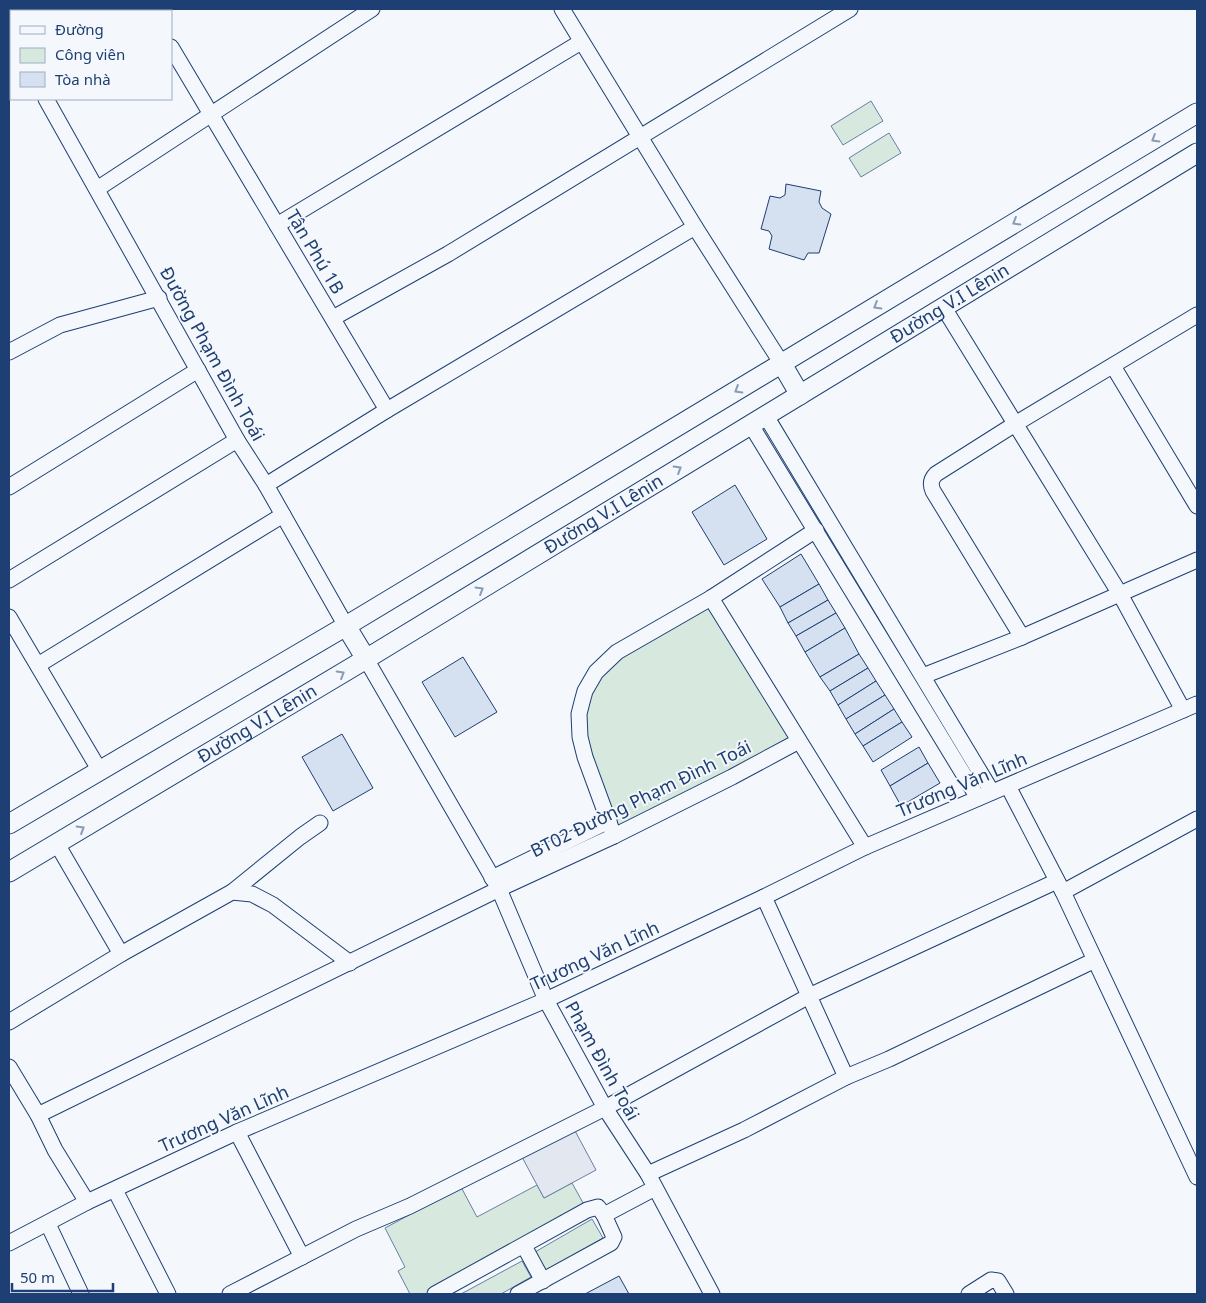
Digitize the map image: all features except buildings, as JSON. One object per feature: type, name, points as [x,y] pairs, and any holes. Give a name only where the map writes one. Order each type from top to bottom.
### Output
[{"type":"main road","name":"Đường V.I Lênin","points":[[9,824],[346,626],[1197,113]]},
{"type":"main road","name":"Đường V.I Lênin","points":[[9,872],[366,659],[1197,153]]},
{"type":"main road","points":[[782,364],[800,395]]},
{"type":"main road","points":[[346,626],[366,659]]},
{"type":"street","points":[[97,189],[372,9]]},
{"type":"street","points":[[562,9],[695,227],[782,364]]},
{"type":"street","points":[[333,318],[448,254],[850,9]]},
{"type":"street","points":[[277,225],[581,42]]},
{"type":"street","name":"Tân Phú 1B","points":[[172,49],[388,410]]},
{"type":"street","name":"Đường Phạm Đình Toái","points":[[47,100],[237,440],[266,485],[346,626]]},
{"type":"street","points":[[266,485],[695,227]]},
{"type":"street","points":[[9,352],[60,325],[159,298]]},
{"type":"street","points":[[944,308],[1120,594],[1183,710]]},
{"type":"street","points":[[1022,636],[931,486],[932,478],[1015,424],[1197,315]]},
{"type":"street","points":[[1113,366],[1197,506]]},
{"type":"street","points":[[9,487],[198,370]]},
{"type":"street","points":[[758,420],[816,530],[985,795]]},
{"type":"street","points":[[758,420],[923,676],[985,795]]},
{"type":"street","points":[[9,580],[237,440]]},
{"type":"street","points":[[38,665],[283,515]]},
{"type":"street","points":[[614,836],[585,757],[580,737],[579,714],[585,691],[596,672],[617,652],[711,598],[816,530]]},
{"type":"street","points":[[923,676],[1022,636],[1197,560]]},
{"type":"street","points":[[711,598],[865,847]]},
{"type":"street","points":[[9,617],[100,771]]},
{"type":"street","name":"Phạm Đình Toái","points":[[366,659],[495,884],[546,1000],[605,1108],[648,1174],[712,1294]]},
{"type":"street","name":"Trương Văn Lĩnh","points":[[9,1243],[87,1202],[237,1132],[546,1000],[865,847],[1197,704]]},
{"type":"street","name":"BT02 Đường Phạm Đình Toái","points":[[495,884],[614,836],[799,741]]},
{"type":"street","points":[[1008,786],[1060,886],[1197,1177]]},
{"type":"street","points":[[230,1294],[356,1229],[419,1201],[605,1108],[809,996],[1060,886],[1197,819]]},
{"type":"street","name":"BT02 Đường Phạm Đình Toái","points":[[495,884],[609,821]]},
{"type":"street","points":[[9,1022],[122,954],[232,892],[320,823]]},
{"type":"street","points":[[57,844],[122,954]]},
{"type":"street","points":[[38,1115],[350,963],[495,884]]},
{"type":"street","points":[[232,892],[252,894],[269,902],[350,963]]},
{"type":"street","points":[[764,897],[846,1077]]},
{"type":"street","points":[[648,1174],[744,1130],[846,1077],[889,1059],[1095,960]]},
{"type":"street","points":[[9,1067],[38,1115],[54,1150],[87,1202]]},
{"type":"street","points":[[237,1132],[302,1257]]},
{"type":"street","points":[[604,1215],[655,1188]]},
{"type":"street","points":[[115,1190],[168,1294]]},
{"type":"street","points":[[435,1294],[586,1210],[598,1207],[604,1215],[614,1237],[611,1244],[518,1294]]},
{"type":"street","points":[[48,1224],[81,1294]]},
{"type":"street","points":[[524,1246],[543,1281]]},
{"type":"street","points":[[968,1294],[991,1280],[998,1281],[1006,1294]]},
{"type":"green space","points":[[871,101],[883,121],[843,145],[831,126]]},
{"type":"green space","points":[[889,133],[901,153],[861,177],[849,158]]},
{"type":"green space","points":[[711,598],[799,741],[614,836],[580,737],[596,672]]},
{"type":"green space","points":[[572,1183],[587,1210],[431,1294],[410,1294],[398,1271],[405,1267],[385,1228],[461,1187],[477,1217],[537,1185],[544,1198]]},
{"type":"green space","points":[[592,1219],[603,1238],[545,1271],[535,1252]]},
{"type":"green space","points":[[522,1261],[531,1277],[501,1294],[461,1294]]},
{"type":"shaded area","points":[[574,1129],[596,1170],[544,1198],[522,1157]]}]
